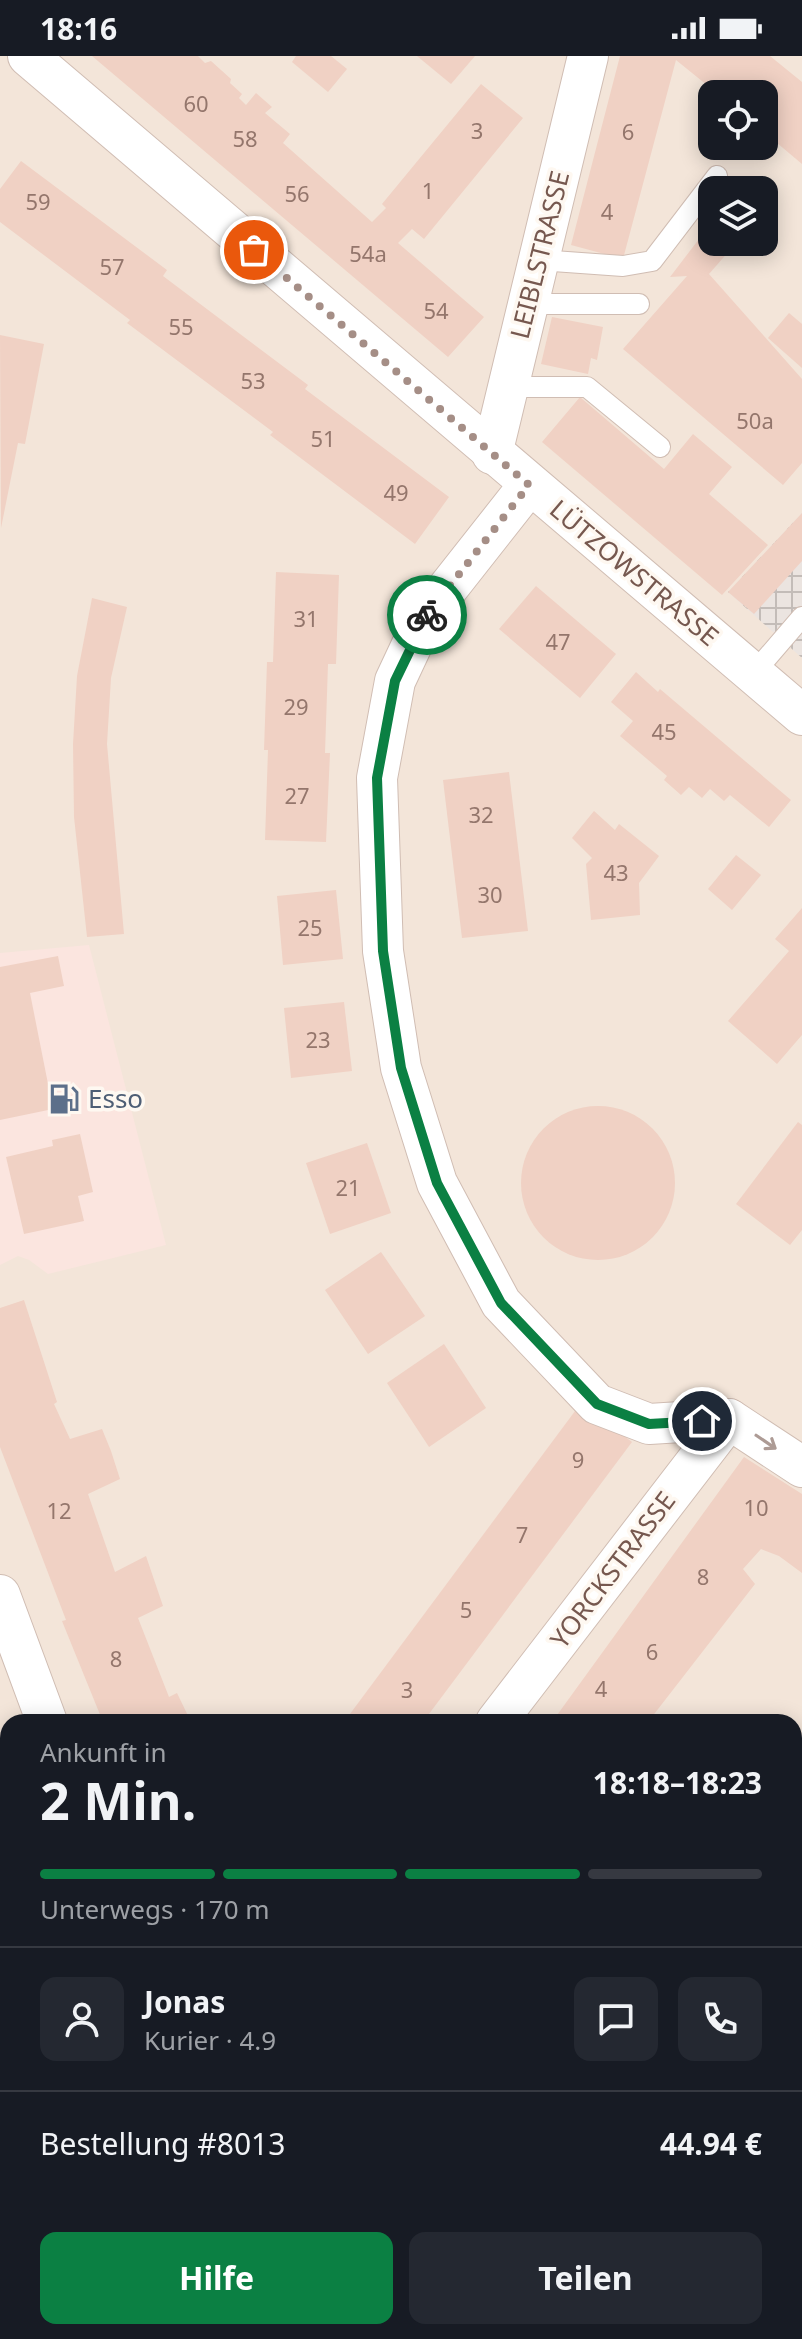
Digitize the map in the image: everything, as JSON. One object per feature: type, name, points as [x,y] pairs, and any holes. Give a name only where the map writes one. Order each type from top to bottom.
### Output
[{"type":"street","name":"LÜTZOWSTRASSE","points":[[28,56],[802,715]]},
{"type":"street","name":"LEIBLSTRASSE","points":[[492,454],[588,56]]},
{"type":"street","points":[[529,485],[425,617],[395,681],[377,778],[383,951],[401,1068],[437,1183],[501,1303],[597,1404],[649,1424],[729,1419],[802,1467]]},
{"type":"street","name":"YORCKSTRASSE","points":[[502,1714],[729,1419]]},
{"type":"street","points":[[0,1595],[44,1714]]},
{"type":"lane","points":[[539,260],[623,266],[652,261],[698,201]]},
{"type":"lane","points":[[528,304],[639,304]]},
{"type":"lane","points":[[508,387],[587,387],[660,447]]},
{"type":"lane","points":[[753,674],[802,617]]},
{"type":"shaded area","points":[[0,56],[802,56],[802,1714],[0,1714]]},
{"type":"shaded area","points":[[802,513],[802,658],[728,592]]},
{"type":"shaded area","name":"Esso","points":[[89,945],[166,1245],[48,1274],[18,1256],[0,1265],[0,953]]},
{"type":"building","points":[[92,56],[198,56],[205,63],[211,61],[231,79],[230,83],[242,94],[239,98],[246,105],[256,93],[272,107],[265,113],[290,134],[283,143],[372,222],[386,208],[382,204],[481,84],[523,118],[424,239],[412,229],[398,243],[484,317],[448,357]]},
{"type":"building","points":[[296,56],[331,56],[347,69],[328,92],[292,62]]},
{"type":"building","points":[[417,56],[475,56],[451,84]]},
{"type":"building","points":[[620,56],[770,56],[802,82],[802,164],[778,144],[778,80],[701,80],[676,60],[623,259],[571,245]]},
{"type":"building","points":[[21,161],[167,270],[163,276],[308,385],[305,389],[449,497],[415,544],[270,435],[273,432],[127,323],[130,320],[0,222],[0,189]]},
{"type":"building","points":[[698,240],[698,256],[725,256],[709,274],[802,379],[802,463],[783,485],[623,349],[687,276],[670,277]]},
{"type":"building","points":[[789,313],[802,324],[802,368],[768,338]]},
{"type":"building","points":[[552,317],[603,327],[597,360],[591,358],[588,374],[541,364]]},
{"type":"building","points":[[0,335],[44,344],[25,444],[18,443],[1,528]]},
{"type":"building","points":[[580,397],[664,469],[693,434],[732,467],[709,494],[768,545],[722,595],[542,442]]},
{"type":"building","points":[[802,513],[802,561],[754,614],[728,592]]},
{"type":"building","points":[[276,572],[339,575],[336,664],[328,664],[325,753],[330,753],[326,842],[265,840],[267,662],[273,662]]},
{"type":"building","points":[[536,586],[616,654],[580,698],[499,629]]},
{"type":"building","points":[[92,598],[127,607],[111,678],[107,744],[124,934],[87,937],[74,817],[73,744],[77,676]]},
{"type":"building","points":[[636,672],[791,800],[769,827],[730,795],[724,801],[710,789],[702,798],[689,787],[681,795],[664,780],[667,776],[620,736],[633,721],[611,702]]},
{"type":"building","points":[[509,772],[528,931],[462,938],[443,780]]},
{"type":"building","points":[[594,811],[615,830],[619,824],[659,856],[639,883],[640,915],[591,920],[586,864],[592,858],[572,838]]},
{"type":"building","points":[[736,855],[761,875],[732,910],[708,889]]},
{"type":"building","points":[[336,890],[343,959],[283,965],[277,896]]},
{"type":"building","points":[[802,908],[802,1035],[777,1064],[728,1021],[789,951],[775,939]]},
{"type":"building","points":[[58,956],[64,986],[30,993],[53,1109],[0,1120],[0,967]]},
{"type":"building","points":[[344,1002],[352,1071],[291,1078],[284,1008]]},
{"type":"building","points":[[598,1106],[628,1111],[653,1128],[670,1153],[675,1183],[670,1213],[653,1238],[628,1255],[598,1260],[568,1255],[543,1238],[526,1213],[521,1183],[526,1153],[543,1128],[568,1111]]},
{"type":"building","points":[[798,1122],[802,1125],[802,1230],[790,1245],[736,1204]]},
{"type":"building","points":[[80,1134],[93,1192],[78,1196],[84,1221],[24,1234],[6,1157],[53,1146],[52,1140]]},
{"type":"building","points":[[367,1143],[391,1213],[330,1234],[306,1163]]},
{"type":"building","points":[[381,1252],[425,1316],[368,1354],[325,1290]]},
{"type":"building","points":[[24,1300],[57,1402],[54,1404],[70,1439],[102,1429],[120,1479],[88,1494],[115,1572],[146,1556],[163,1606],[138,1618],[169,1697],[177,1693],[187,1714],[100,1714],[62,1621],[66,1620],[0,1447],[0,1308]]},
{"type":"building","points":[[444,1344],[486,1408],[429,1447],[387,1383]]},
{"type":"building","points":[[581,1403],[632,1442],[429,1714],[350,1714]]},
{"type":"building","points":[[744,1457],[802,1494],[802,1573],[779,1556],[761,1549],[743,1569],[755,1584],[654,1714],[558,1714]]},
{"type":"way so far","points":[[254,250],[529,485],[427,615]]},
{"type":"place","name":"Esso","points":[[64,1099]]},
{"type":"route","points":[[427,615],[395,681],[377,778],[383,951],[401,1068],[437,1183],[501,1303],[597,1404],[649,1424],[702,1421]]}]
